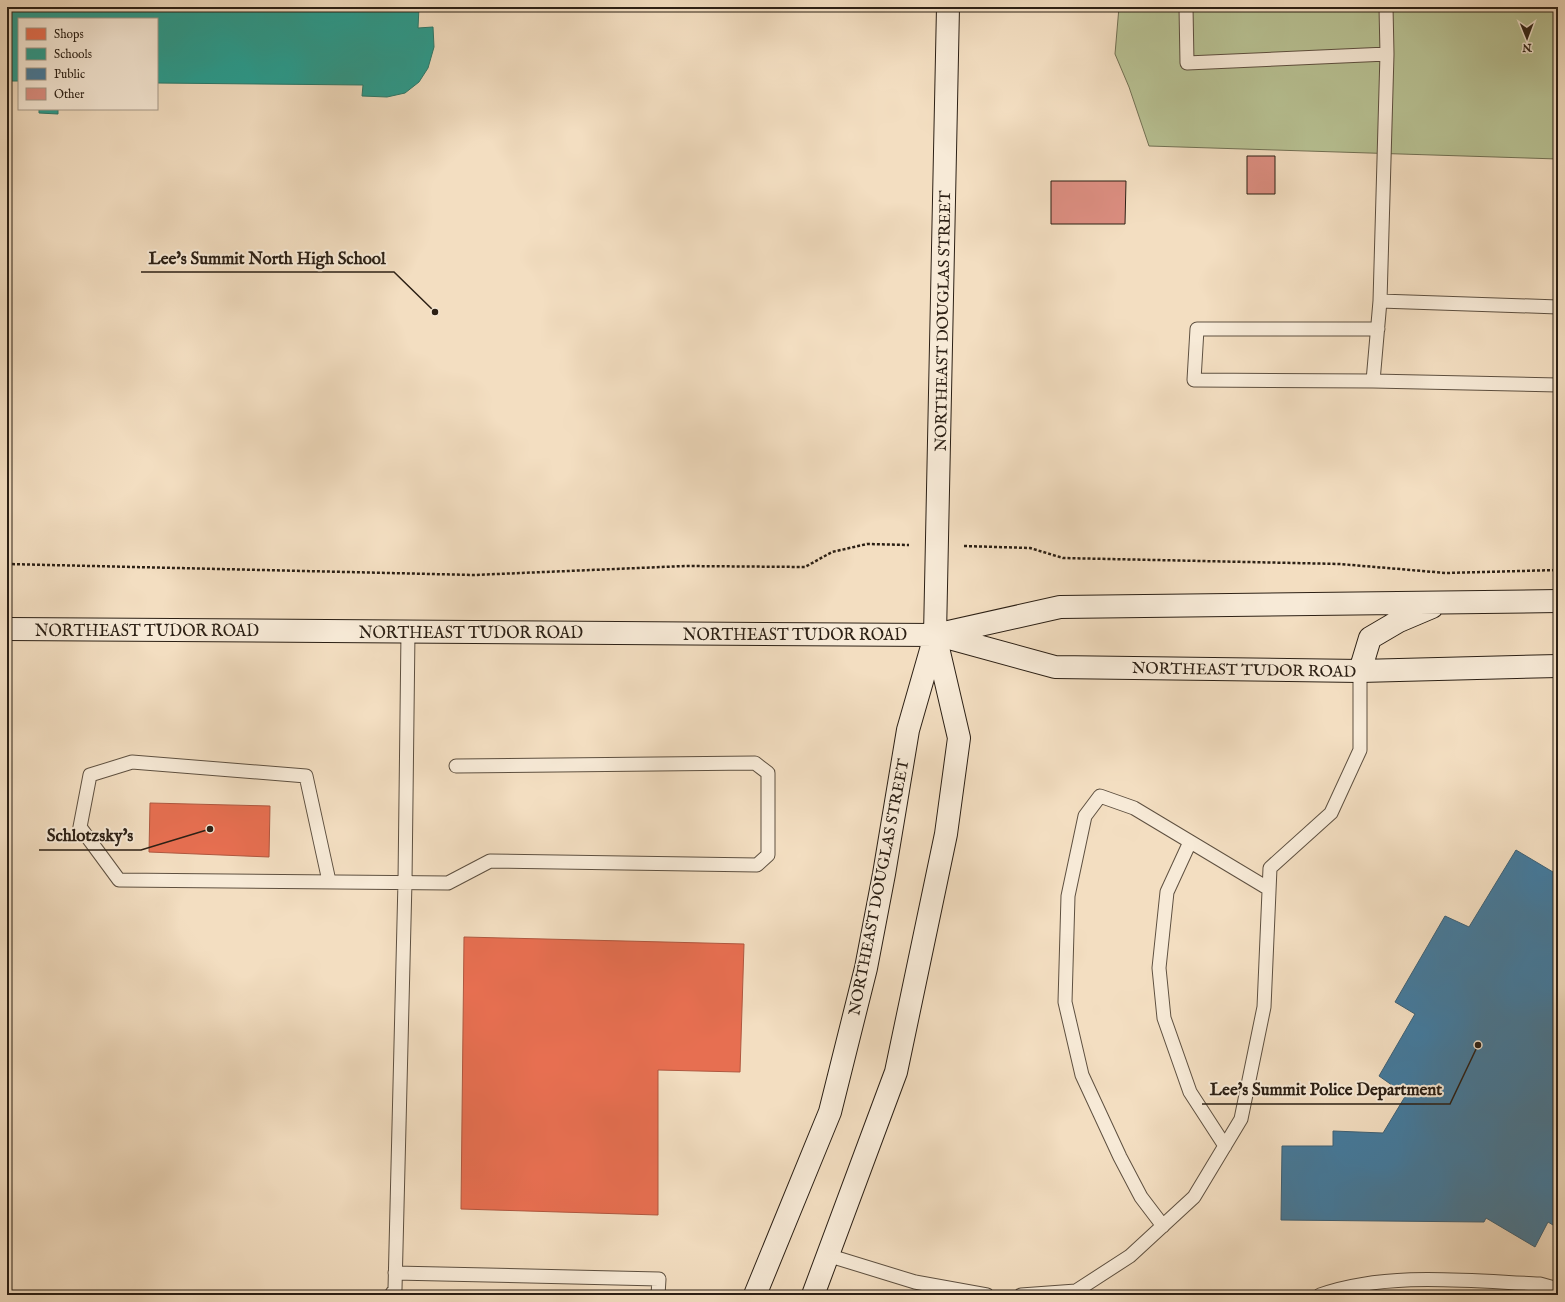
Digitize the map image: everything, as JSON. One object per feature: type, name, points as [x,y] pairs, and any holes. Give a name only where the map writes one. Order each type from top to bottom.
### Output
[{"type":"street","name":"NORTHEAST DOUGLAS STREET","points":[[813,1295],[896,1072],[946,834],[959,738],[935,635],[948,7]]},
{"type":"street","name":"NORTHEAST TUDOR ROAD","points":[[7,628],[935,635],[1060,607],[1558,601]]},
{"type":"street","points":[[1360,671],[1370,638],[1399,620],[1442,603]]},
{"type":"street","name":"NORTHEAST DOUGLAS STREET","points":[[755,1295],[830,1112],[866,968],[884,874],[908,730],[935,635]]},
{"type":"street","name":"NORTHEAST TUDOR ROAD","points":[[935,635],[1055,667],[1360,671],[1558,666]]},
{"type":"lane","points":[[1186,7],[1187,63],[1387,54]]},
{"type":"lane","points":[[1373,381],[1380,302],[1387,54],[1386,7]]},
{"type":"lane","points":[[1380,302],[1558,307]]},
{"type":"lane","points":[[1378,329],[1197,329],[1194,380],[1373,381],[1558,385]]},
{"type":"lane","points":[[391,1295],[394,1289],[395,1273],[405,881],[408,632]]},
{"type":"lane","points":[[1021,1295],[1078,1293],[1130,1256],[1194,1197],[1241,1119],[1264,1006],[1270,868],[1331,813],[1360,750],[1360,671]]},
{"type":"lane","points":[[329,881],[306,776],[132,762],[90,775],[80,827],[120,880],[329,881],[405,881],[448,883],[490,861],[757,865],[768,856],[768,773],[755,763],[456,766]]},
{"type":"lane","points":[[1163,1226],[1140,1197],[1082,1076],[1065,1002],[1068,896],[1085,816],[1100,796],[1134,808],[1269,889]]},
{"type":"lane","points":[[1190,842],[1167,892],[1159,968],[1164,1018],[1190,1092],[1225,1146]]},
{"type":"lane","points":[[827,1255],[915,1282],[987,1295]]},
{"type":"lane","points":[[395,1273],[659,1279],[658,1295]]},
{"type":"lane","points":[[1320,1295],[1373,1282],[1421,1280],[1540,1284],[1558,1289]]},
{"type":"path","points":[[7,564],[474,575],[685,566],[805,567],[832,552],[867,544],[1030,548],[1063,558],[1340,564],[1446,573],[1558,570]]},
{"type":"green space","points":[[1119,7],[1558,7],[1558,159],[1149,146],[1129,87],[1115,54]]},
{"type":"building: Shops","points":[[150,803],[270,806],[269,857],[149,852]]},
{"type":"building: Shops","points":[[464,937],[744,944],[740,1072],[658,1070],[658,1215],[461,1209]]},
{"type":"building: Schools","points":[[7,7],[419,7],[418,28],[433,27],[434,47],[428,68],[419,82],[405,93],[387,97],[362,96],[363,85],[158,83],[158,18],[18,18],[18,81],[7,81]]},
{"type":"building: Schools","points":[[39,110],[58,110],[58,114],[39,113]]},
{"type":"building: Public","points":[[1516,850],[1558,875],[1558,1228],[1548,1222],[1535,1247],[1486,1218],[1484,1222],[1281,1220],[1282,1146],[1333,1146],[1333,1131],[1383,1133],[1406,1095],[1379,1076],[1415,1014],[1395,1002],[1445,916],[1469,927]]},
{"type":"building: Other","points":[[1247,156],[1275,156],[1275,194],[1247,194]]},
{"type":"building: Other","points":[[1051,181],[1126,181],[1125,224],[1051,224]]},
{"type":"place","name":"Lee's Summit North High School","points":[[435,312]]},
{"type":"place","name":"Schlotzsky's","points":[[210,829]]},
{"type":"place","name":"Lee's Summit Police Department","points":[[1478,1045]]}]
